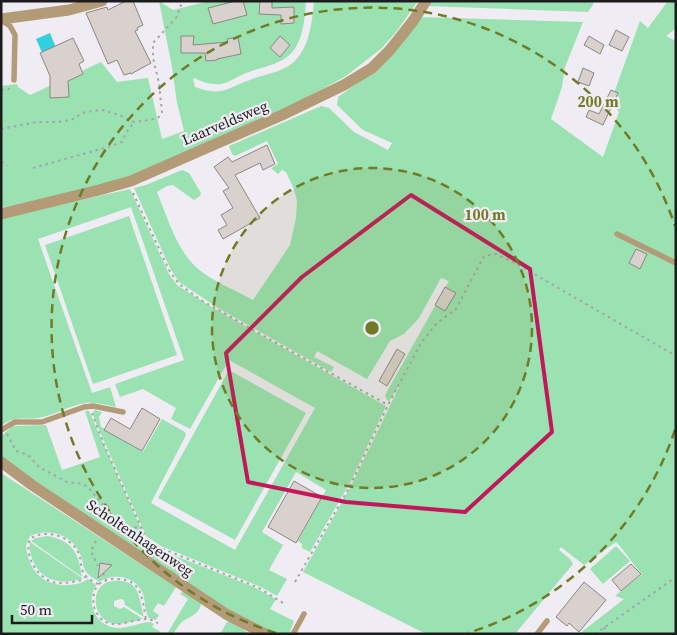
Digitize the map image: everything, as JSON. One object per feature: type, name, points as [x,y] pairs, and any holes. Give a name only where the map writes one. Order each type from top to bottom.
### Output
[{"type":"street","points":[[1,20],[70,10],[102,1]]},
{"type":"street","name":"Laarveldsweg","points":[[1,214],[128,181],[282,115],[372,68],[390,50],[426,1]]},
{"type":"street","name":"Scholtenhagenweg","points":[[1,462],[226,614],[265,634]]},
{"type":"lane","points":[[1,20],[10,26],[15,35],[14,80]]},
{"type":"lane","points":[[617,234],[676,263]]},
{"type":"lane","points":[[2,429],[15,422],[42,422],[90,406],[123,412]]},
{"type":"lane","points":[[293,634],[304,614]]},
{"type":"lane","points":[[537,634],[547,621]]},
{"type":"path","points":[[1,129],[37,122],[71,120],[84,112],[104,110],[134,122],[159,117],[162,113],[159,83],[153,58],[153,44],[176,18],[181,6],[178,1]]},
{"type":"path","points":[[33,168],[122,142],[134,122]]},
{"type":"path","points":[[1,162],[6,166]]},
{"type":"path","points":[[128,181],[169,270],[179,284],[201,300],[254,331],[388,405]]},
{"type":"path","points":[[295,582],[350,486],[388,405],[421,343],[437,323],[456,309],[484,256],[496,254],[518,264],[676,356]]},
{"type":"path","points":[[90,406],[104,445],[146,538],[156,546],[259,588],[283,603]]},
{"type":"path","points":[[2,429],[10,438],[16,451],[28,455],[38,467],[67,482],[83,484],[88,487],[102,504],[108,506],[114,521],[121,526],[130,530],[140,526]]},
{"type":"path","points":[[98,566],[91,551],[103,531]]},
{"type":"path","points":[[86,576],[78,582],[60,583],[43,577],[30,559],[28,549],[30,539],[34,536],[45,534],[65,539],[78,552],[86,576],[98,584]]},
{"type":"path","points":[[104,573],[106,580]]},
{"type":"path","points":[[595,634],[676,577]]},
{"type":"path","points":[[146,619],[142,598],[136,586],[124,579],[106,580],[98,584],[93,599],[96,611],[101,619],[108,624],[117,626],[146,619],[158,623]]},
{"type":"path","points":[[604,627],[607,634]]},
{"type":"highlighted area","points":[[411,195],[530,269],[552,432],[465,512],[346,502],[248,482],[226,353],[302,277]]},
{"type":"green space","points":[[159,1],[173,10],[209,1],[306,1],[301,36],[296,47],[286,58],[224,83],[210,84],[195,78],[193,79],[195,87],[218,91],[278,71],[294,61],[305,46],[308,38],[314,1],[418,1],[382,48],[346,76],[310,96],[245,127],[119,181],[1,208],[1,86],[17,84],[18,87],[30,95],[101,62],[117,82],[148,78],[162,139],[184,131],[177,103]]},
{"type":"green space","points":[[429,1],[591,1],[594,3],[588,12],[426,6]]},
{"type":"green space","points":[[668,1],[676,1],[676,28],[666,36],[676,41],[676,634],[579,634],[624,599],[615,596],[642,574],[616,542],[584,565],[561,547],[559,550],[573,564],[515,634],[426,634],[303,572],[352,484],[401,383],[389,401],[385,395],[449,281],[441,278],[419,318],[404,334],[390,341],[367,379],[317,351],[314,357],[334,367],[331,372],[218,308],[179,282],[170,268],[134,188],[182,170],[189,173],[201,193],[194,200],[173,185],[157,192],[181,249],[199,270],[253,300],[290,245],[296,218],[297,201],[286,172],[282,170],[278,174],[271,168],[278,164],[267,141],[235,156],[232,154],[229,146],[321,106],[329,108],[354,132],[388,150],[392,143],[363,130],[337,105],[338,97],[370,74],[419,17],[583,22],[565,67],[562,87],[551,119],[603,157],[619,112],[615,107],[620,98],[614,93],[640,21],[648,28]]},
{"type":"green space","points":[[130,189],[169,274],[177,285],[213,308],[386,406],[352,479],[310,552],[302,548],[302,544],[298,541],[326,490],[296,472],[262,532],[283,545],[269,570],[287,579],[277,596],[261,587],[161,546],[146,536],[96,423],[93,414],[94,410],[102,412],[99,417],[101,427],[104,430],[143,452],[162,419],[185,432],[186,435],[151,503],[235,550],[315,408],[229,360],[190,429],[171,419],[176,408],[143,389],[120,397],[115,384],[184,360],[131,207],[38,239],[92,393],[110,387],[116,407],[86,403],[44,417],[10,420],[1,426],[1,218]]},
{"type":"green space","points":[[129,216],[177,355],[93,384],[45,245]]},
{"type":"green space","points":[[229,370],[306,413],[235,540],[158,498]]},
{"type":"green space","points":[[85,411],[89,411],[146,540],[158,549],[254,587],[276,599],[270,609],[294,621],[289,634],[275,634],[218,604],[1,456],[1,436],[12,427],[46,425],[62,470],[100,457]]},
{"type":"green space","points":[[1,473],[176,587],[164,606],[158,603],[153,611],[159,615],[156,620],[149,618],[143,594],[135,583],[118,577],[111,577],[99,582],[86,572],[76,547],[65,537],[52,533],[30,536],[26,545],[30,562],[39,575],[45,580],[60,585],[77,584],[88,579],[96,585],[93,592],[92,606],[98,619],[110,627],[118,628],[150,622],[154,624],[152,627],[161,632],[160,634],[1,634]]},
{"type":"green space","points":[[47,536],[63,541],[73,549],[79,561],[82,577],[31,541]]},
{"type":"green space","points":[[30,542],[82,579],[61,581],[48,578],[32,560]]},
{"type":"green space","points":[[616,546],[630,561],[603,584],[590,569]]},
{"type":"green space","points":[[113,581],[122,581],[134,586],[139,596],[144,617],[125,605],[124,600],[114,601],[114,606],[120,609],[124,607],[143,619],[116,624],[108,622],[102,617],[96,603],[96,595],[105,584]]},
{"type":"green space","points":[[183,591],[201,603],[199,610],[181,623],[173,634],[167,634],[188,599],[180,594]]},
{"type":"green space","points":[[231,620],[241,626],[248,634],[220,634],[227,622]]},
{"type":"water","points":[[50,33],[61,60],[48,66],[36,39]]},
{"type":"building","points":[[126,1],[133,1],[143,25],[135,31],[151,63],[131,74],[124,75],[117,60],[108,64],[86,13],[107,7],[108,10]]},
{"type":"building","points":[[243,1],[247,15],[213,24],[208,8]]},
{"type":"building","points":[[260,1],[272,1],[272,8],[294,7],[294,23],[281,24],[281,15],[259,14]]},
{"type":"building","points":[[616,30],[629,37],[622,51],[609,45]]},
{"type":"building","points":[[181,36],[194,36],[193,45],[228,42],[227,39],[238,37],[241,54],[206,61],[205,53],[181,53]]},
{"type":"building","points":[[280,36],[290,45],[280,57],[270,48]]},
{"type":"building","points":[[589,36],[604,45],[600,54],[584,45]]},
{"type":"building","points":[[73,38],[84,61],[79,64],[83,74],[68,81],[69,97],[50,98],[50,76],[40,53]]},
{"type":"building","points":[[583,68],[594,73],[589,86],[578,82]]},
{"type":"building","points":[[611,90],[618,93],[603,125],[586,117],[589,110],[599,114]]},
{"type":"building","points":[[267,145],[275,164],[263,170],[260,163],[235,175],[260,218],[223,239],[218,230],[227,225],[221,215],[233,208],[223,191],[229,188],[214,167],[228,157],[232,162]]},
{"type":"building","points":[[636,249],[647,254],[640,269],[629,263]]},
{"type":"building","points":[[445,287],[456,293],[445,311],[435,305]]},
{"type":"building","points":[[397,349],[405,354],[387,386],[379,381]]},
{"type":"building","points":[[142,408],[160,419],[142,451],[104,430],[111,418],[130,429]]},
{"type":"building","points":[[294,481],[322,497],[296,543],[268,527]]},
{"type":"building","points":[[100,563],[112,565],[98,578]]},
{"type":"building","points":[[631,564],[641,574],[621,591],[612,580]]},
{"type":"building","points":[[584,582],[606,600],[579,632],[569,623],[567,626],[556,617]]}]
